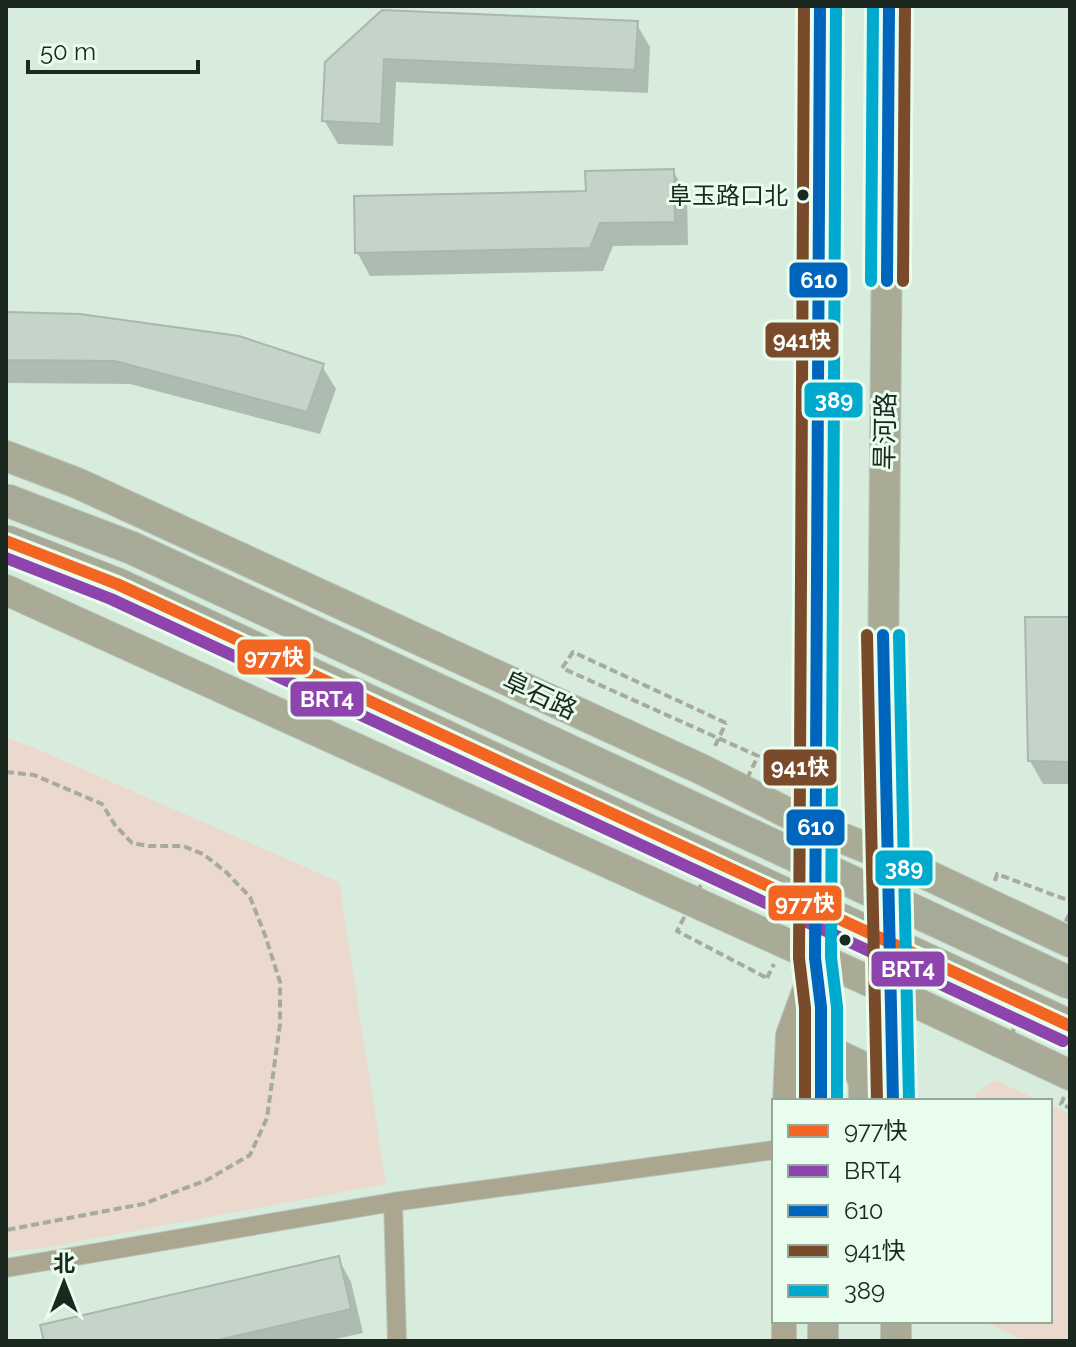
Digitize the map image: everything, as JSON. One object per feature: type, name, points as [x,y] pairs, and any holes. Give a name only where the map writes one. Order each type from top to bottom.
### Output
[{"type":"highway","name":"阜石路","points":[[6,500],[132,548],[1070,983]]},
{"type":"highway","points":[[6,541],[117,584],[1070,1026]]},
{"type":"main road","points":[[820,6],[819,830],[815,958],[821,1007],[821,1099]]},
{"type":"main road","name":"旱河路","points":[[889,6],[883,664],[893,1099]]},
{"type":"main road","name":"阜石路","points":[[6,456],[77,483],[675,756],[819,830],[887,856],[1063,943]]},
{"type":"main road","points":[[6,590],[1070,1075]]},
{"type":"main road","points":[[821,1066],[840,1056],[857,1064],[864,1083],[864,1099]]},
{"type":"street","points":[[785,1099],[788,1035],[815,958]]},
{"type":"street","points":[[6,1268],[393,1202],[772,1150]]},
{"type":"street","points":[[393,1202],[397,1341]]},
{"type":"path","points":[[726,723],[573,652],[562,668],[758,756],[740,793],[819,830]]},
{"type":"path","points":[[6,772],[34,775],[102,804],[115,825],[132,843],[183,846],[203,854],[250,897],[280,982],[280,1024],[267,1118],[250,1155],[207,1180],[143,1204],[6,1230]]},
{"type":"path","points":[[997,874],[1070,901]]},
{"type":"path","points":[[703,882],[677,931],[767,978]]},
{"type":"path","points":[[1063,943],[1070,913]]},
{"type":"path","points":[[1014,1029],[1002,1053],[1070,1085]]},
{"type":"path","points":[[1061,1104],[1070,1108]]},
{"type":"shaded area","points":[[6,738],[339,882],[386,1184],[43,1248],[6,1252]]},
{"type":"shaded area","points":[[995,1080],[1037,1099],[974,1099],[975,1094]]},
{"type":"shaded area","points":[[1052,1106],[1070,1114],[1070,1341],[1025,1341],[987,1323],[1052,1323]]},
{"type":"building","points":[[382,10],[638,21],[635,70],[384,59],[381,124],[322,121],[325,62]]},
{"type":"building","points":[[674,169],[675,222],[600,223],[590,248],[355,253],[354,196],[586,191],[585,171]]},
{"type":"building","points":[[6,312],[80,314],[239,336],[324,364],[307,412],[115,361],[6,360]]},
{"type":"building","points":[[1025,617],[1070,617],[1070,762],[1028,761]]},
{"type":"building","points":[[339,1256],[351,1309],[214,1341],[44,1341],[40,1325]]},
{"type":"transit line","name":"941快","points":[[804,6],[799,958],[805,1008],[805,1099]]},
{"type":"transit line","name":"610","points":[[820,6],[815,958],[821,1007],[821,1099]]},
{"type":"transit line","name":"389","points":[[836,6],[831,957],[837,1007],[837,1099]]},
{"type":"transit line","name":"389","points":[[871,281],[873,6]]},
{"type":"transit line","name":"610","points":[[887,281],[889,6]]},
{"type":"transit line","name":"941快","points":[[903,281],[905,6]]},
{"type":"transit line","name":"977快","points":[[6,541],[117,584],[1070,1026]]},
{"type":"transit line","name":"BRT4","points":[[6,558],[111,599],[1063,1041]]},
{"type":"transit line","name":"941快","points":[[867,635],[877,1099]]},
{"type":"transit line","name":"610","points":[[883,635],[893,1099]]},
{"type":"transit line","name":"389","points":[[899,635],[909,1099]]},
{"type":"place","name":"阜玉路口北","points":[[803,195]]}]
